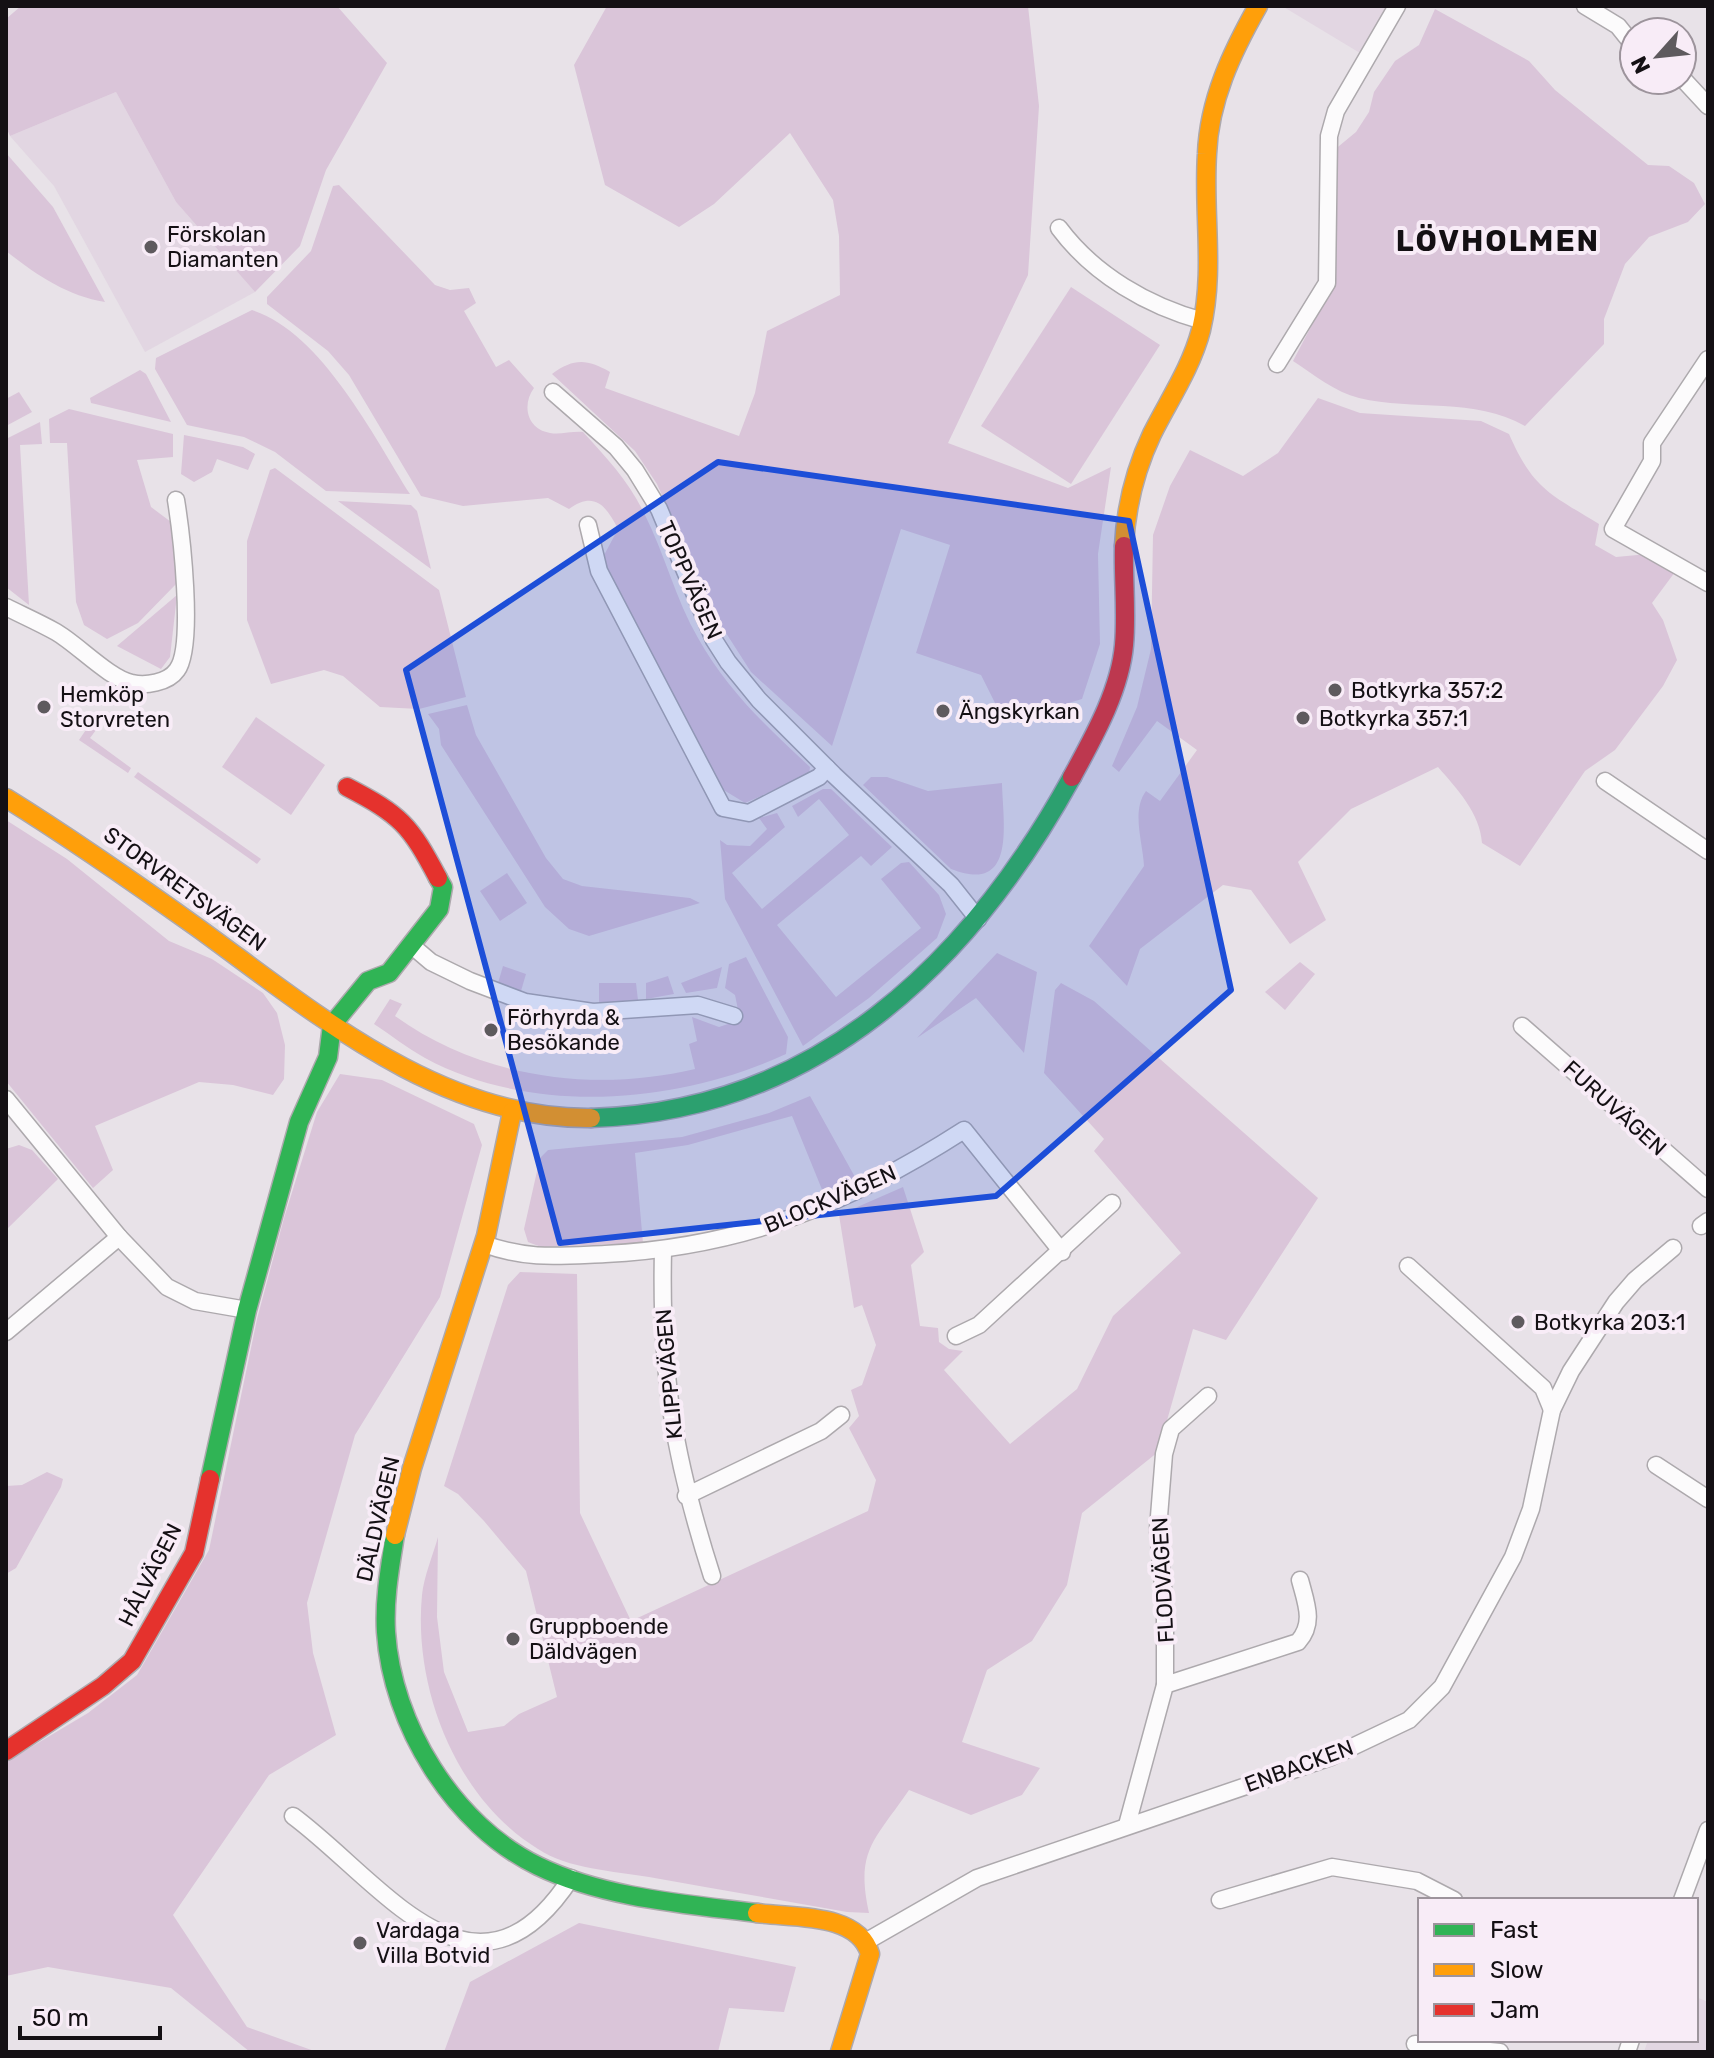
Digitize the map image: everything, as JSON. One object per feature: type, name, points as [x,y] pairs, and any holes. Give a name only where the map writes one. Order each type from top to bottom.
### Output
[{"type":"street","name":"STORVRETSVÄGEN","points":[[6,798],[80,843],[332,1025],[395,1062],[512,1112],[578,1118],[623,1118],[729,1098],[804,1065],[897,999],[978,919],[1021,865],[1067,788],[1097,728],[1120,667],[1126,637],[1124,534],[1134,482],[1153,432],[1187,372],[1203,321],[1211,276],[1206,176],[1217,85],[1258,6]]},
{"type":"street","points":[[1277,364],[1327,283],[1329,136],[1336,111],[1397,6]]},
{"type":"street","points":[[1585,6],[1618,26]]},
{"type":"street","points":[[1059,228],[1091,266],[1169,312],[1203,321]]},
{"type":"street","points":[[1708,359],[1652,443],[1652,461],[1613,529],[1708,583]]},
{"type":"street","name":"TOPPVÄGEN","points":[[553,392],[616,447],[635,470],[659,509],[714,640],[728,662],[759,700],[827,768],[951,885],[978,919]]},
{"type":"street","points":[[6,607],[56,632],[129,683],[148,684],[170,677],[177,670],[183,655],[185,582],[176,500]]},
{"type":"street","points":[[588,525],[599,571],[723,808],[749,813],[819,777],[827,768]]},
{"type":"street","points":[[1605,781],[1708,851]]},
{"type":"street","points":[[332,1025],[368,981],[389,973],[439,909],[443,887],[414,832],[382,805],[347,787]]},
{"type":"street","points":[[411,945],[431,962],[525,1002],[593,1012],[698,1005],[734,1016]]},
{"type":"street","name":"HÅLVÄGEN","points":[[6,1751],[103,1686],[132,1661],[166,1605],[199,1537],[247,1310],[299,1122],[328,1057],[332,1025]]},
{"type":"street","name":"FURUVÄGEN","points":[[1522,1026],[1708,1189]]},
{"type":"street","points":[[6,1099],[119,1237],[167,1287],[195,1301],[247,1310]]},
{"type":"street","name":"DÄLDVÄGEN","points":[[512,1112],[484,1244],[407,1484],[390,1552],[383,1624],[389,1667],[406,1720],[420,1749],[463,1807],[504,1848],[571,1878],[674,1899],[847,1925],[867,1941]]},
{"type":"street","name":"BLOCKVÄGEN","points":[[484,1244],[531,1258],[663,1251],[759,1229],[868,1188],[964,1130],[1062,1252]]},
{"type":"street","points":[[956,1336],[979,1325],[1112,1203]]},
{"type":"street","points":[[6,1332],[119,1237]]},
{"type":"street","name":"ENBACKEN","points":[[867,1941],[954,1888],[1127,1825],[1331,1757],[1404,1724],[1429,1700],[1462,1654],[1517,1548],[1531,1509],[1552,1410],[1605,1316],[1635,1280],[1673,1248]]},
{"type":"street","name":"KLIPPVÄGEN","points":[[663,1251],[666,1391],[686,1496],[712,1576]]},
{"type":"street","points":[[1408,1266],[1543,1388],[1552,1410]]},
{"type":"street","name":"FLODVÄGEN","points":[[1127,1825],[1165,1685],[1165,1609],[1158,1529],[1164,1454],[1171,1429],[1208,1396]]},
{"type":"street","points":[[686,1496],[821,1431],[841,1415]]},
{"type":"street","points":[[1656,1465],[1708,1499]]},
{"type":"street","points":[[1165,1685],[1298,1642],[1308,1630],[1308,1612],[1300,1580]]},
{"type":"street","points":[[293,1816],[331,1845],[396,1904],[449,1938],[466,1943],[487,1943],[522,1932],[553,1905],[571,1878]]},
{"type":"street","points":[[1683,1898],[1702,1864],[1708,1830]]},
{"type":"street","points":[[1220,1900],[1332,1867],[1417,1881],[1450,1898]]},
{"type":"street","points":[[840,2052],[866,1971],[870,1954],[867,1941]]},
{"type":"street","points":[[1415,2044],[1500,2052]]},
{"type":"highlighted area","points":[[718,462],[1129,521],[1231,990],[996,1196],[560,1243],[406,670]]},
{"type":"shaded area","points":[[21,6],[337,6],[387,63],[326,170],[300,246],[255,292],[176,202],[116,92],[10,136],[6,127],[6,19]]},
{"type":"shaded area","points":[[607,6],[1028,6],[1039,106],[1028,275],[948,443],[1068,488],[1111,467],[1098,554],[1100,644],[1082,699],[1019,718],[996,705],[981,675],[916,653],[950,545],[901,529],[832,746],[751,672],[717,619],[657,484],[635,451],[552,374],[574,363],[594,365],[610,372],[605,388],[739,436],[755,393],[767,331],[840,295],[839,236],[833,200],[790,133],[714,204],[679,227],[605,185],[574,65]]},
{"type":"shaded area","points":[[1282,6],[1389,6],[1360,53]]},
{"type":"shaded area","points":[[1435,9],[1529,61],[1555,90],[1648,165],[1669,166],[1694,183],[1705,204],[1688,222],[1649,237],[1625,264],[1604,319],[1604,344],[1525,426],[1485,411],[1359,398],[1333,387],[1293,361],[1336,279],[1333,151],[1356,132],[1369,112],[1374,92],[1395,61],[1419,45]]},
{"type":"shaded area","name":"Förskolan Diamanten","points":[[116,92],[176,202],[255,292],[145,352],[54,186],[10,136]]},
{"type":"shaded area","points":[[6,153],[53,207],[105,302],[78,295],[52,283],[6,251]]},
{"type":"shaded area","points":[[339,185],[435,285],[450,290],[469,288],[476,303],[464,311],[496,367],[509,360],[534,388],[527,408],[536,427],[554,433],[583,432],[617,471],[645,515],[683,608],[709,657],[749,707],[810,767],[809,775],[745,803],[722,789],[602,559],[618,529],[604,507],[586,501],[569,509],[548,498],[463,506],[421,496],[349,375],[328,351],[267,304],[267,297],[311,251],[333,186]]},
{"type":"shaded area","points":[[1071,287],[1160,345],[1071,484],[981,426]]},
{"type":"shaded area","points":[[252,310],[277,322],[323,362],[362,416],[410,494],[326,491],[275,452],[244,437],[187,425],[155,369],[156,358]]},
{"type":"shaded area","points":[[140,370],[146,374],[171,422],[91,403],[90,398]]},
{"type":"shaded area","points":[[19,392],[32,412],[6,426],[6,399]]},
{"type":"shaded area","points":[[1318,398],[1360,413],[1481,421],[1509,434],[1535,479],[1599,524],[1595,545],[1616,557],[1648,554],[1675,572],[1652,603],[1663,620],[1677,660],[1663,686],[1615,750],[1585,771],[1520,866],[1482,843],[1472,812],[1438,767],[1351,809],[1298,862],[1326,920],[1290,944],[1251,890],[1223,885],[1140,949],[1127,986],[1089,946],[1144,866],[1139,808],[1146,791],[1160,801],[1197,750],[1157,721],[1119,772],[1112,766],[1137,707],[1151,649],[1153,535],[1170,486],[1190,450],[1243,476],[1278,453]]},
{"type":"shaded area","points":[[69,409],[173,434],[173,457],[137,460],[151,507],[175,525],[177,583],[138,623],[107,639],[84,625],[76,602],[67,443],[50,443],[49,419]]},
{"type":"shaded area","points":[[40,422],[42,444],[20,445],[29,605],[6,587],[6,439]]},
{"type":"shaded area","points":[[184,435],[243,447],[255,454],[248,470],[217,459],[212,472],[194,482],[181,474]]},
{"type":"shaded area","points":[[275,468],[439,590],[466,697],[419,709],[380,707],[343,676],[324,670],[271,684],[247,620],[247,541],[270,470]]},
{"type":"shaded area","points":[[338,501],[411,505],[417,511],[431,569]]},
{"type":"shaded area","points":[[177,595],[170,657],[161,669],[117,646]]},
{"type":"shaded area","points":[[467,705],[476,735],[546,858],[563,879],[582,886],[690,898],[700,903],[589,936],[569,929],[545,907],[441,745],[439,729],[428,714]]},
{"type":"shaded area","points":[[256,717],[325,765],[291,815],[222,767]]},
{"type":"shaded area","points":[[92,721],[99,726],[90,738],[131,768],[128,773],[79,740]]},
{"type":"shaded area","points":[[138,772],[261,859],[257,864],[134,777]]},
{"type":"shaded area","points":[[871,777],[887,777],[928,791],[1002,783],[1004,835],[996,864],[987,872],[972,874],[951,869],[863,785]]},
{"type":"shaded area","points":[[823,789],[831,789],[892,847],[871,866],[861,856],[777,925],[836,997],[921,928],[881,879],[901,863],[909,862],[939,895],[946,914],[937,938],[869,998],[803,1046],[725,899],[720,840],[727,845],[750,846],[767,829],[759,818],[777,813],[785,827],[732,873],[762,909],[849,835],[819,799],[798,817],[792,806]]},
{"type":"shaded area","points":[[6,820],[67,859],[169,941],[212,959],[263,993],[277,1013],[285,1045],[284,1079],[273,1095],[233,1085],[199,1082],[95,1126],[113,1170],[93,1188],[6,1081]]},
{"type":"shaded area","points":[[507,873],[527,903],[500,921],[480,891]]},
{"type":"shaded area","points":[[997,953],[1037,972],[1024,1053],[976,998],[917,1038]]},
{"type":"shaded area","points":[[746,957],[788,1037],[786,1054],[744,1071],[653,1093],[558,1095],[511,1089],[467,1077],[425,1058],[374,1024],[390,999],[402,1004],[395,1016],[428,1037],[464,1054],[539,1075],[617,1080],[695,1069],[689,1044],[697,1041],[692,1017],[719,1027],[740,1020],[735,995],[725,988],[729,964]]},
{"type":"shaded area","points":[[1300,962],[1315,974],[1285,1010],[1265,992]]},
{"type":"shaded area","points":[[503,966],[526,974],[521,991],[498,983]]},
{"type":"shaded area","points":[[722,967],[717,988],[686,993],[681,983]]},
{"type":"shaded area","points":[[668,976],[674,994],[646,999],[646,983]]},
{"type":"shaded area","points":[[599,983],[636,983],[638,1000],[599,1003]]},
{"type":"shaded area","points":[[1061,983],[1094,1001],[1318,1198],[1226,1340],[1193,1329],[1158,1452],[1082,1513],[1067,1585],[1032,1641],[987,1670],[962,1742],[1040,1768],[1022,1795],[971,1815],[909,1790],[871,1847],[865,1874],[869,1913],[847,1912],[592,1868],[563,1861],[538,1849],[509,1828],[484,1801],[463,1771],[433,1703],[421,1631],[423,1588],[438,1537],[437,1617],[444,1672],[468,1732],[504,1726],[519,1714],[557,1697],[526,1571],[458,1494],[444,1486],[508,1285],[520,1272],[577,1274],[580,1513],[631,1621],[868,1511],[876,1480],[849,1428],[859,1416],[851,1390],[862,1385],[876,1345],[862,1305],[854,1308],[839,1215],[903,1187],[924,1252],[911,1265],[920,1326],[938,1328],[939,1342],[949,1349],[963,1351],[944,1370],[1010,1444],[1077,1389],[1113,1316],[1181,1253],[1094,1151],[1104,1139],[1044,1073],[1055,990]]},
{"type":"shaded area","points":[[340,1074],[382,1080],[474,1124],[482,1145],[440,1297],[355,1435],[307,1603],[313,1653],[336,1735],[269,1775],[173,1915],[247,2027],[317,2052],[250,2052],[171,1988],[48,1967],[6,1976],[6,1762],[88,1713],[137,1675],[209,1550],[257,1319],[284,1218],[317,1112]]},
{"type":"shaded area","points":[[810,1096],[855,1177],[823,1192],[792,1116],[688,1145],[635,1153],[643,1243],[541,1247],[528,1242],[524,1229],[540,1158],[548,1150],[682,1137],[769,1113]]},
{"type":"shaded area","points":[[19,1145],[32,1150],[58,1179],[6,1230],[6,1149]]},
{"type":"shaded area","points":[[47,1472],[63,1479],[61,1487],[16,1568],[6,1574],[6,1486],[22,1485]]},
{"type":"shaded area","points":[[579,1923],[796,1967],[784,2012],[729,2008],[718,2052],[444,2052],[470,1982]]},
{"type":"shaded area","points":[[1698,1998],[1708,2002],[1708,2052],[1644,2052],[1647,2042],[1698,2042]]},
{"type":"traffic: fast","points":[[591,1118],[672,1109],[746,1088],[814,1057],[877,1015],[934,965],[985,908],[1031,845],[1072,777]]},
{"type":"traffic: fast","points":[[210,1479],[247,1310],[299,1122],[328,1057],[332,1025],[368,981],[389,973],[439,909],[443,887],[438,878]]},
{"type":"traffic: fast","points":[[395,1535],[387,1595],[386,1632],[400,1702],[432,1768],[479,1825],[507,1848],[538,1866],[590,1886],[673,1903],[757,1913]]},
{"type":"traffic: slow","points":[[1124,546],[1129,502],[1141,461],[1186,371],[1201,330],[1207,286],[1206,176],[1212,115],[1239,41],[1258,6]]},
{"type":"traffic: slow","points":[[6,798],[127,878],[334,1026],[381,1055],[431,1081],[482,1101],[536,1114],[591,1118]]},
{"type":"traffic: slow","points":[[395,1535],[412,1468],[486,1236],[512,1112]]},
{"type":"traffic: slow","points":[[757,1913],[805,1917],[838,1924],[863,1940],[870,1954],[840,2052]]},
{"type":"traffic: jam","points":[[1072,777],[1104,714],[1117,680],[1124,645],[1124,546]]},
{"type":"traffic: jam","points":[[347,787],[402,823],[420,845],[438,878]]},
{"type":"traffic: jam","points":[[6,1751],[103,1686],[132,1661],[194,1553],[210,1479]]},
{"type":"place","name":"Förskolan Diamanten","points":[[151,247]]},
{"type":"place","name":"Botkyrka 357:2","points":[[1335,690]]},
{"type":"place","name":"Hemköp Storvreten","points":[[44,707]]},
{"type":"place","name":"Ängskyrkan","points":[[943,711]]},
{"type":"place","name":"Botkyrka 357:1","points":[[1303,718]]},
{"type":"place","name":"Förhyrda & Besökande","points":[[491,1030]]},
{"type":"place","name":"Botkyrka 203:1","points":[[1518,1322]]},
{"type":"place","name":"Gruppboende Däldvägen","points":[[513,1639]]},
{"type":"place","name":"Vardaga Villa Botvid","points":[[360,1943]]},
{"type":"district","name":"LÖVHOLMEN","points":[[1498,241]]}]
